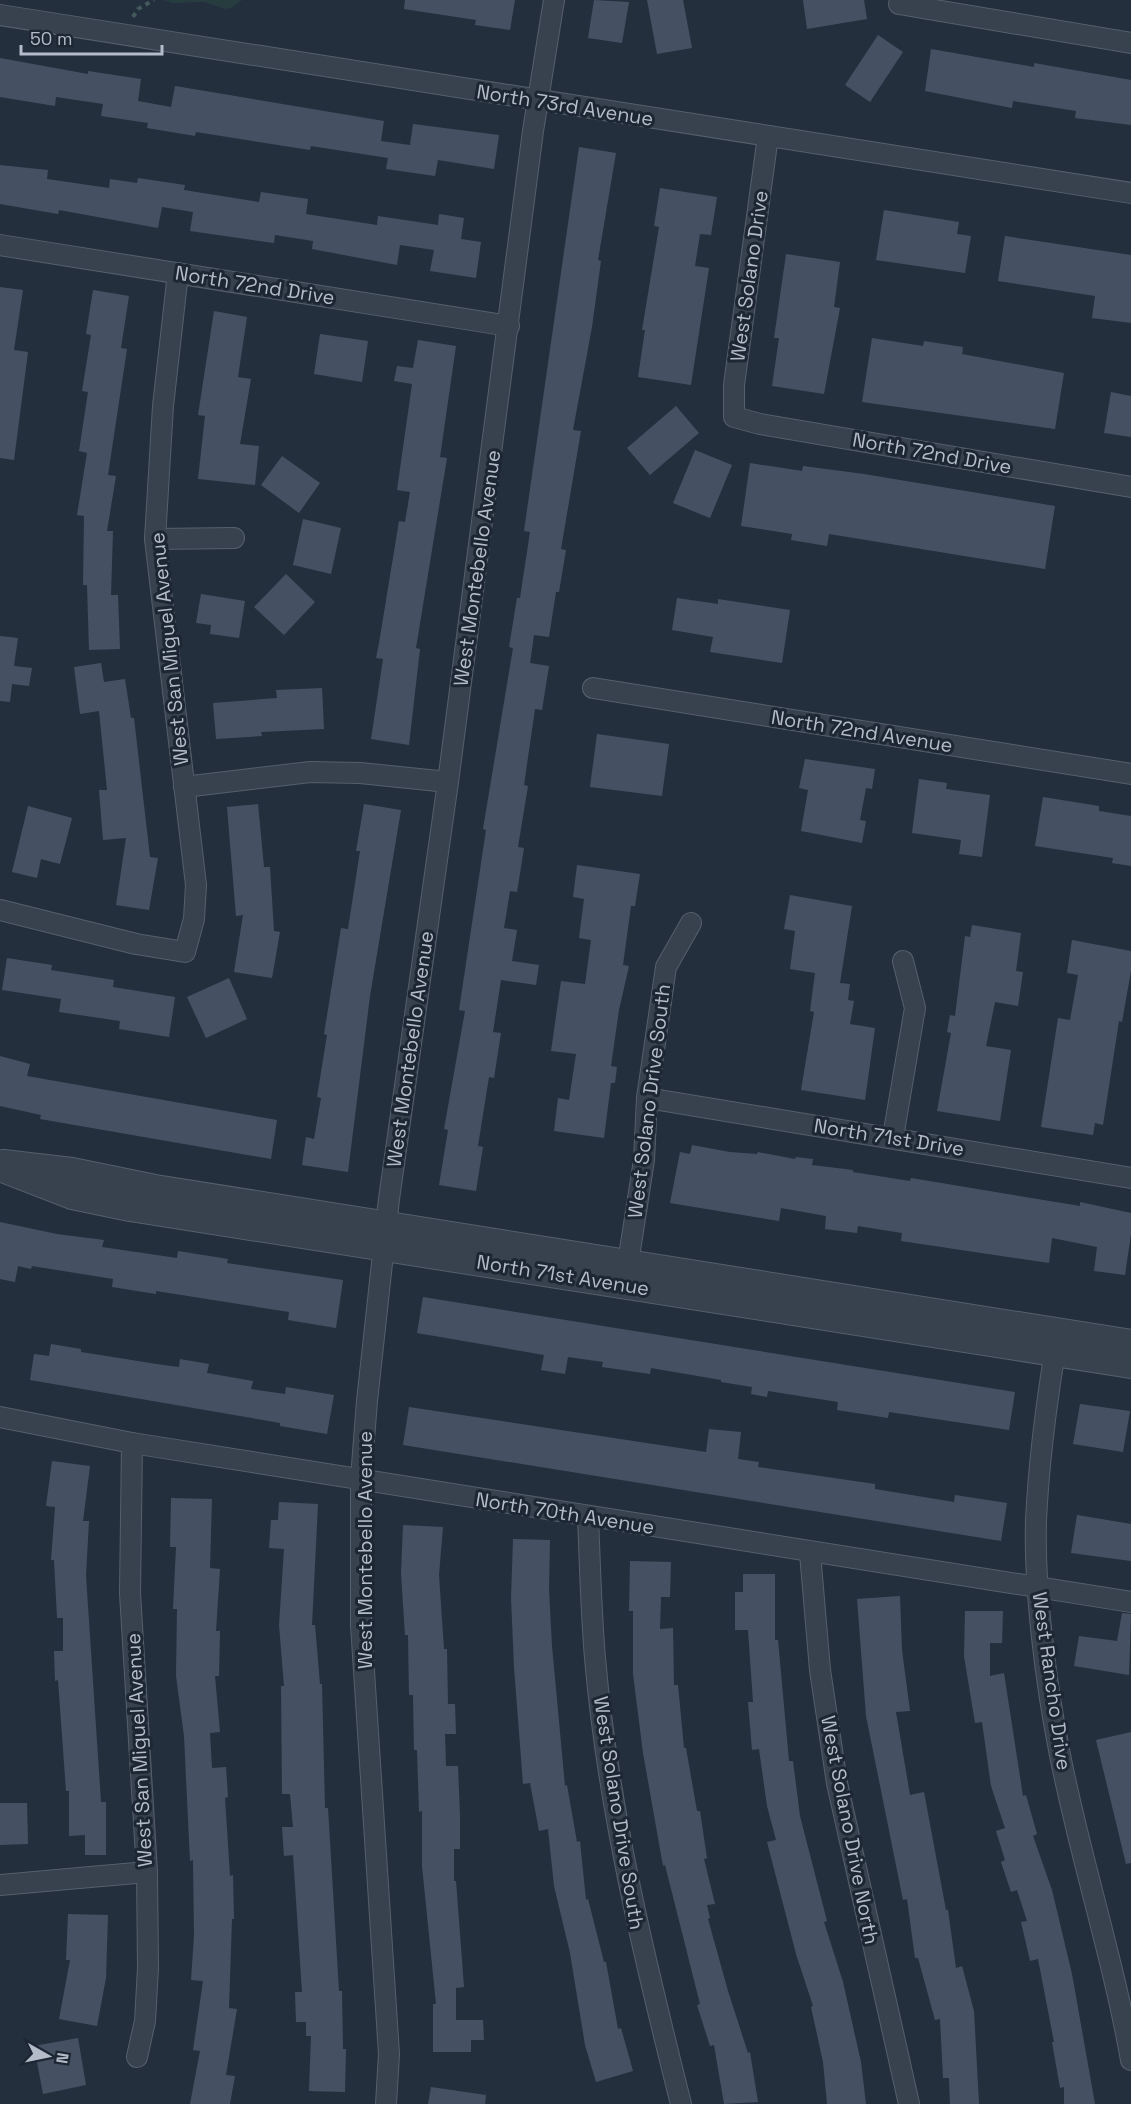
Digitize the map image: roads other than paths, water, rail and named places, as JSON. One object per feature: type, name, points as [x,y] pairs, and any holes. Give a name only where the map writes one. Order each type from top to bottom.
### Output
[{"type":"street","name":"West Montebello Avenue","points":[[386,2104],[389,2054],[361,1625],[361,1478],[384,1235],[448,782],[538,101],[554,0]]},
{"type":"street","points":[[900,2],[1131,43]]},
{"type":"street","name":"North 73rd Avenue","points":[[0,15],[1131,193]]},
{"type":"street","name":"West Solano Drive","points":[[734,417],[734,385],[768,136]]},
{"type":"street","name":"North 72nd Drive","points":[[0,245],[509,326]]},
{"type":"street","name":"West San Miguel Avenue","points":[[0,910],[136,944],[185,952],[194,919],[196,885],[155,539],[163,406],[178,273]]},
{"type":"street","name":"North 72nd Drive","points":[[734,417],[760,424],[1131,487]]},
{"type":"street","points":[[155,539],[234,538]]},
{"type":"street","name":"North 72nd Avenue","points":[[593,688],[1131,774]]},
{"type":"street","points":[[184,788],[310,772],[360,773],[448,782]]},
{"type":"street","name":"West Solano Drive South","points":[[626,1274],[644,1160],[647,1098],[666,967],[691,923]]},
{"type":"street","points":[[893,1137],[915,1008],[903,961]]},
{"type":"street","name":"North 71st Drive","points":[[647,1098],[1131,1178]]},
{"type":"street","name":"North 71st Avenue","points":[[0,1162],[72,1171],[384,1235]]},
{"type":"street","name":"North 71st Avenue","points":[[0,1168],[31,1182],[84,1199],[384,1235],[1057,1342],[1131,1365]]},
{"type":"street","name":"North 71st Avenue","points":[[1057,1342],[1131,1342]]},
{"type":"street","name":"West Rancho Drive","points":[[1057,1342],[1041,1457],[1036,1522],[1039,1588],[1060,1756],[1118,1989],[1131,2060]]},
{"type":"street","name":"North 70th Avenue","points":[[0,1417],[132,1443],[361,1478],[810,1553],[1131,1602]]},
{"type":"street","name":"West San Miguel Avenue","points":[[132,1443],[130,1593],[147,1872],[148,1968],[145,2021],[137,2057]]},
{"type":"street","name":"West Solano Drive South","points":[[588,1517],[595,1658],[610,1779],[633,1910],[681,2104]]},
{"type":"street","name":"West Solano Drive North","points":[[810,1553],[820,1670],[837,1784],[909,2104]]},
{"type":"street","points":[[0,1885],[147,1872]]}]
